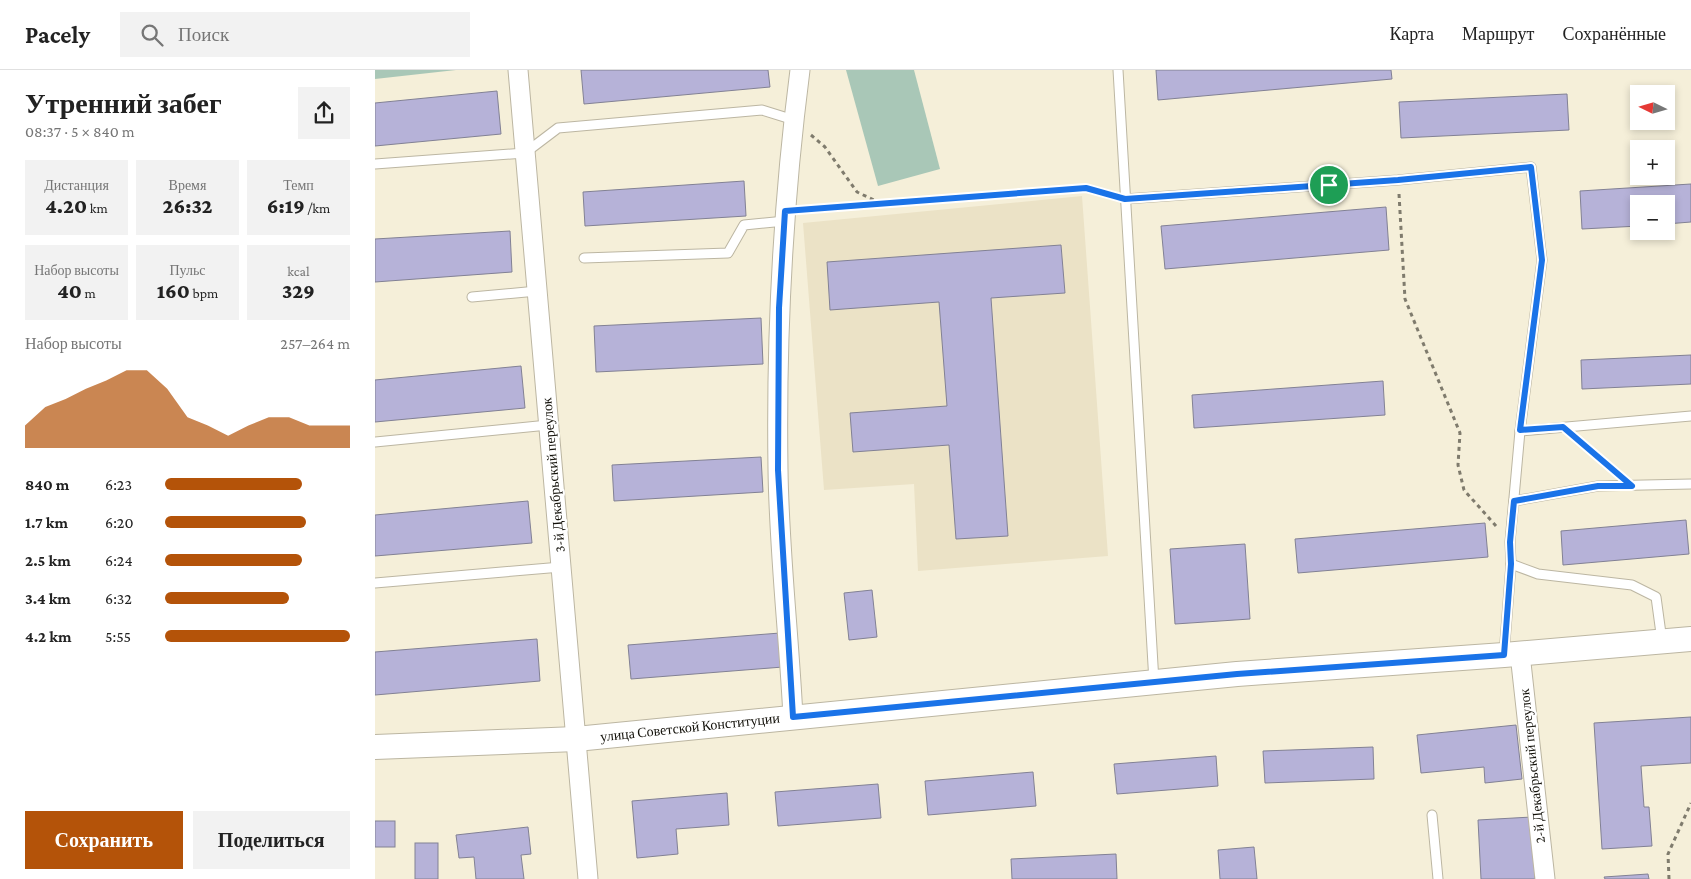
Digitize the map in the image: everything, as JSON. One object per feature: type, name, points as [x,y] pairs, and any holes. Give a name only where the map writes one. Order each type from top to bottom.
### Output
[{"type":"street","name":"3-й Декабрьский переулок","points":[[518,70],[588,879]]},
{"type":"street","points":[[793,717],[778,470],[779,308],[785,216],[800,70]]},
{"type":"street","name":"улица Советской Конституции","points":[[375,747],[576,739],[1154,682],[1512,655],[1691,639]]},
{"type":"street","name":"2-й Декабрьский переулок","points":[[1512,655],[1545,879]]},
{"type":"lane","points":[[1117,70],[1154,682]]},
{"type":"lane","points":[[375,164],[525,153],[558,128],[762,110],[794,120]]},
{"type":"lane","points":[[1125,199],[1398,180],[1531,167],[1542,260],[1520,430],[1510,542],[1512,655]]},
{"type":"lane","points":[[583,258],[728,252],[744,225],[785,216]]},
{"type":"lane","points":[[471,297],[537,291]]},
{"type":"lane","points":[[1520,430],[1691,416]]},
{"type":"lane","points":[[375,442],[549,424]]},
{"type":"lane","points":[[1514,501],[1598,486],[1691,484]]},
{"type":"lane","points":[[1511,564],[1538,574],[1632,585],[1656,597],[1662,642]]},
{"type":"lane","points":[[375,583],[561,567]]},
{"type":"lane","points":[[1432,816],[1438,879]]},
{"type":"path","points":[[794,120],[825,147],[857,192],[882,204]]},
{"type":"path","points":[[1398,180],[1405,299],[1460,433],[1458,465],[1464,490],[1510,542]]},
{"type":"path","points":[[785,216],[882,204],[1086,188],[1125,199]]},
{"type":"path","points":[[1563,427],[1632,486]]},
{"type":"path","points":[[1669,879],[1668,854],[1691,803]]},
{"type":"shaded area","points":[[1082,196],[1108,556],[918,571],[914,484],[824,490],[803,223]]},
{"type":"green space","points":[[375,70],[456,70],[375,79]]},
{"type":"green space","points":[[846,70],[914,70],[940,169],[878,186]]},
{"type":"building","points":[[581,70],[768,70],[770,87],[584,104]]},
{"type":"building","points":[[1156,70],[1391,70],[1392,79],[1158,100]]},
{"type":"building","points":[[497,91],[501,134],[375,146],[375,103]]},
{"type":"building","points":[[1567,94],[1569,130],[1401,138],[1399,102]]},
{"type":"building","points":[[744,181],[746,216],[585,226],[583,192]]},
{"type":"building","points":[[1691,184],[1691,222],[1675,223],[1675,195],[1630,195],[1630,226],[1582,229],[1580,191]]},
{"type":"building","points":[[1386,207],[1389,250],[1165,269],[1161,226]]},
{"type":"building","points":[[510,231],[512,272],[375,282],[375,239]]},
{"type":"building","points":[[1061,245],[1065,293],[991,298],[1008,536],[956,539],[949,445],[853,452],[850,413],[947,406],[939,302],[830,310],[827,262]]},
{"type":"building","points":[[761,318],[763,364],[596,372],[594,326]]},
{"type":"building","points":[[1691,355],[1691,384],[1582,389],[1581,360]]},
{"type":"building","points":[[521,366],[525,408],[375,422],[375,380]]},
{"type":"building","points":[[1383,381],[1385,415],[1194,428],[1192,395]]},
{"type":"building","points":[[761,457],[763,492],[614,501],[612,465]]},
{"type":"building","points":[[528,501],[532,543],[375,556],[375,515]]},
{"type":"building","points":[[1686,520],[1689,554],[1563,565],[1561,531]]},
{"type":"building","points":[[1485,523],[1488,557],[1298,573],[1295,539]]},
{"type":"building","points":[[1245,544],[1250,619],[1175,624],[1170,549]]},
{"type":"building","points":[[872,590],[877,637],[849,640],[844,593]]},
{"type":"building","points":[[780,633],[783,667],[631,679],[628,645]]},
{"type":"building","points":[[537,639],[540,681],[375,695],[375,652]]},
{"type":"building","points":[[1691,717],[1691,763],[1641,766],[1644,807],[1649,807],[1652,846],[1602,849],[1594,723]]},
{"type":"building","points":[[1516,725],[1522,779],[1485,783],[1484,767],[1421,773],[1417,735]]},
{"type":"building","points":[[1373,747],[1374,779],[1265,783],[1263,751]]},
{"type":"building","points":[[1216,756],[1218,786],[1117,794],[1114,764]]},
{"type":"building","points":[[1033,772],[1036,806],[928,815],[925,781]]},
{"type":"building","points":[[878,784],[881,818],[778,826],[775,792]]},
{"type":"building","points":[[727,793],[729,825],[676,829],[678,854],[637,858],[632,801]]},
{"type":"building","points":[[1532,817],[1535,879],[1481,879],[1478,820]]},
{"type":"building","points":[[375,821],[395,821],[395,847],[375,847]]},
{"type":"building","points":[[528,827],[531,854],[521,855],[524,879],[476,879],[474,857],[459,858],[456,835]]},
{"type":"building","points":[[415,843],[438,843],[438,879],[415,879]]},
{"type":"building","points":[[1254,847],[1257,879],[1220,879],[1218,850]]},
{"type":"building","points":[[1116,854],[1117,879],[1012,879],[1011,859]]},
{"type":"building","points":[[1648,874],[1649,879],[1605,879],[1604,877]]},
{"type":"route","points":[[1531,167],[1542,260],[1520,430],[1563,427],[1632,486],[1598,486],[1514,501],[1504,655],[1237,674],[793,717],[778,470],[779,308],[785,211],[1086,188],[1125,199],[1329,185],[1531,167]]}]
